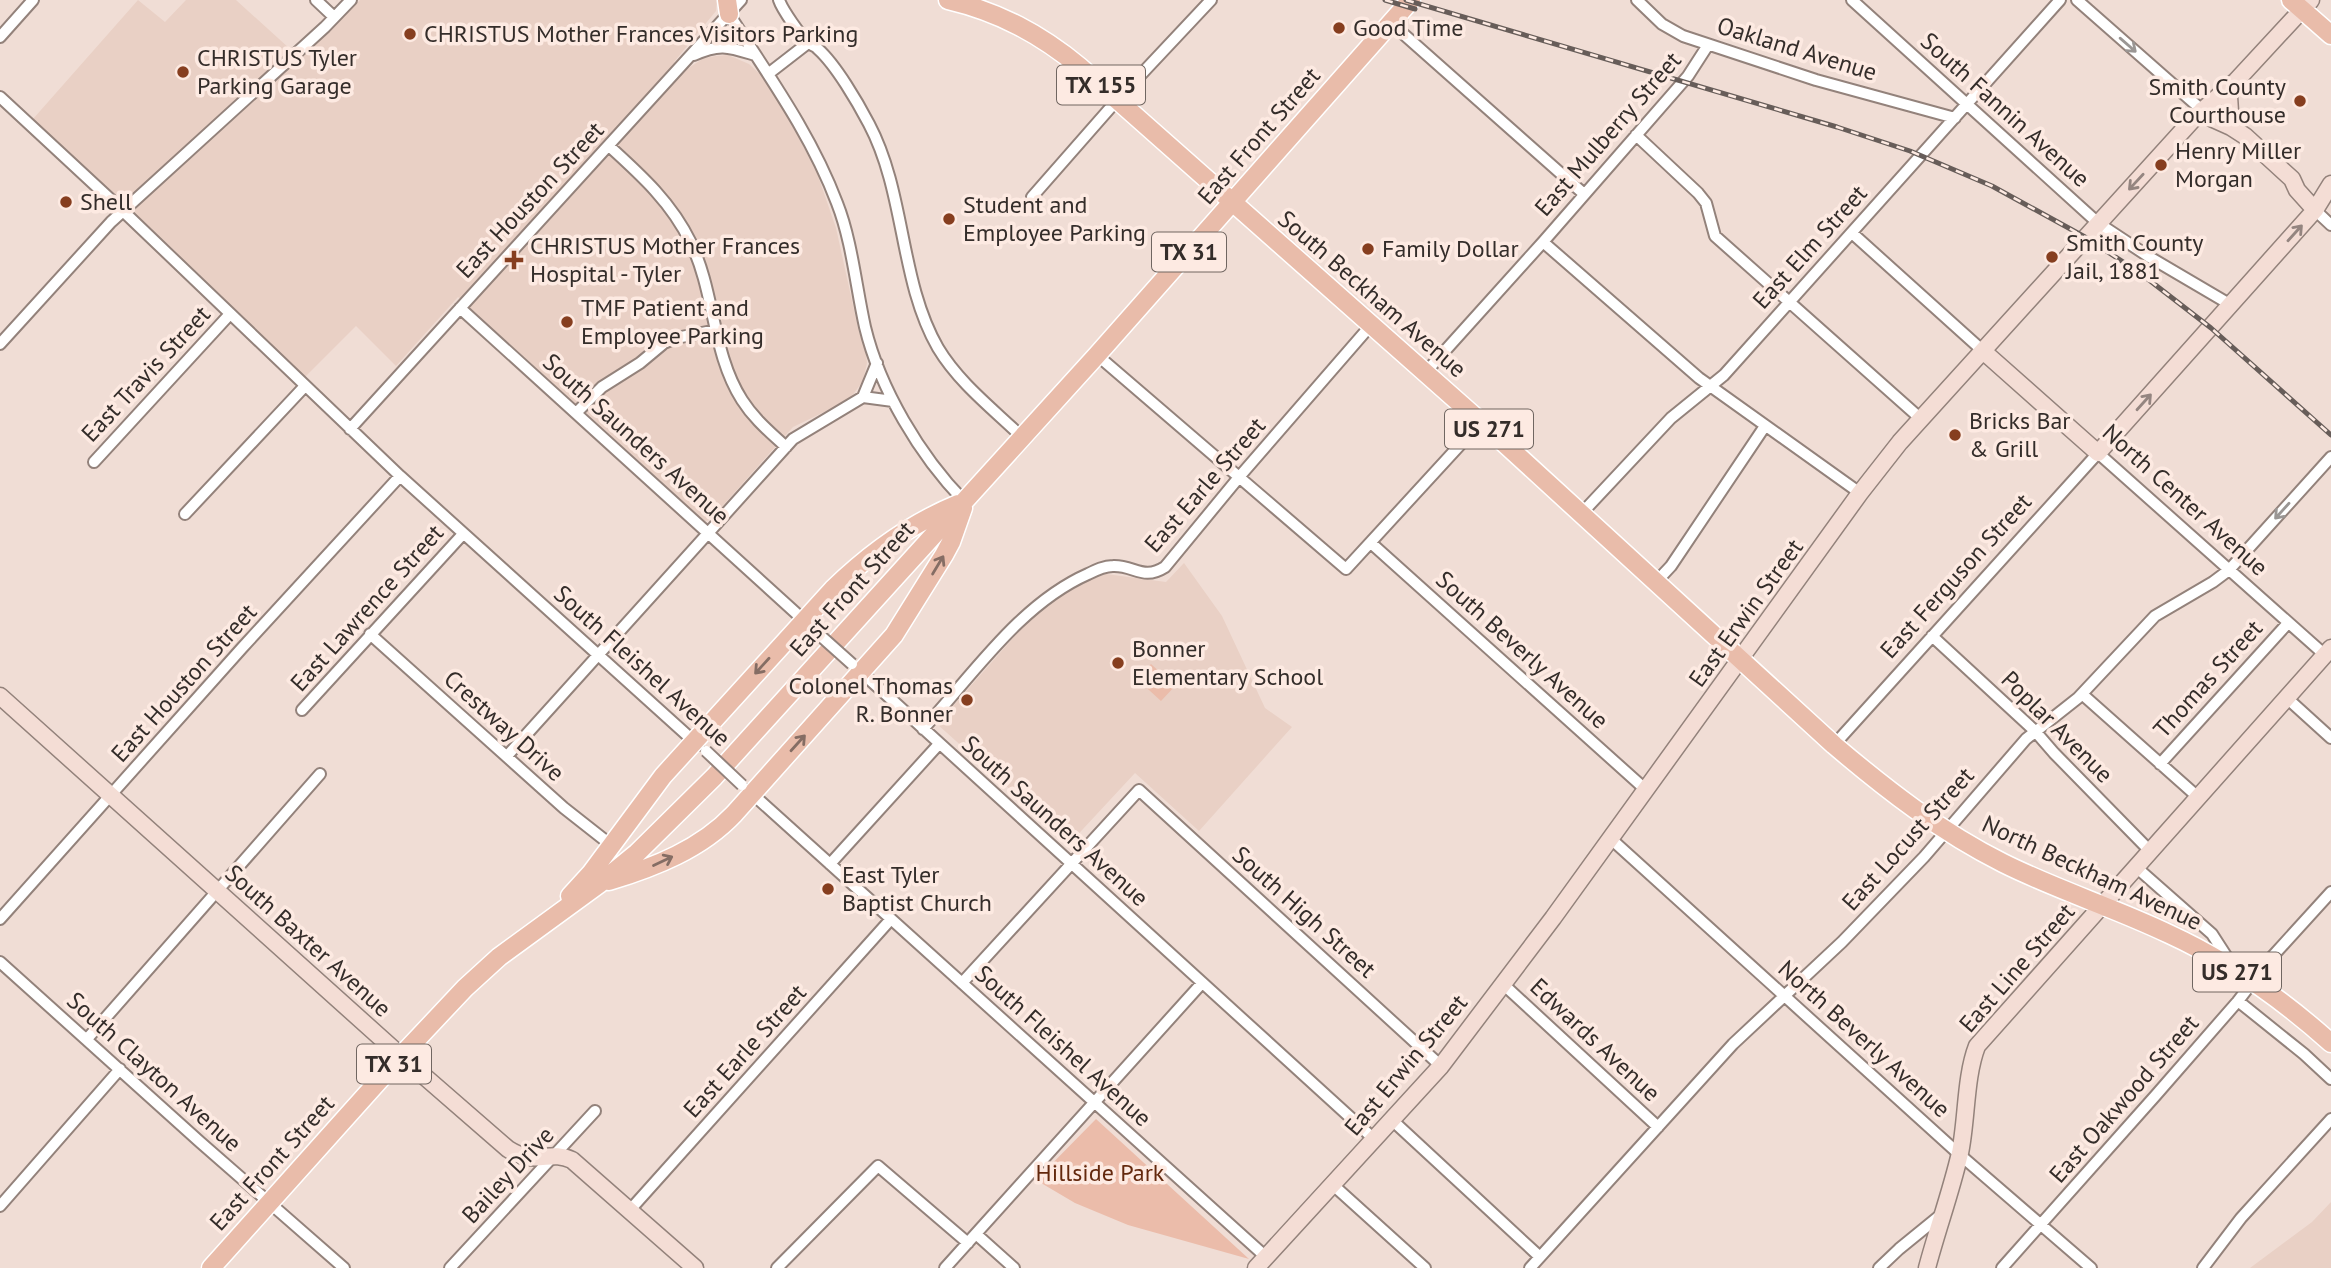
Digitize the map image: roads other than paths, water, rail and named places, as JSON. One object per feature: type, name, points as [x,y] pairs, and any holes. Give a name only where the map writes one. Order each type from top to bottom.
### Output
[{"type":"main road","name":"South Beckham Avenue","points":[[948,0],[969,3],[1003,17],[1041,37],[1065,54],[1481,422],[1741,659]]},
{"type":"main road","name":"East Front Street","points":[[211,1268],[401,1056],[474,979],[499,957],[599,884],[662,830],[714,777],[1097,355],[1411,0]]},
{"type":"main road","name":"East Erwin Street","points":[[1261,1263],[1441,1066],[1860,493],[1921,419],[2202,110],[2236,81],[2301,3]]},
{"type":"main road","points":[[2301,3],[2331,36]]},
{"type":"main road","points":[[2231,127],[2228,96],[2236,81]]},
{"type":"main road","points":[[2202,110],[2211,118],[2245,136],[2292,179],[2306,187],[2317,189],[2331,184]]},
{"type":"main road","points":[[2292,179],[2297,190],[2315,210]]},
{"type":"main road","name":"East Ferguson Street","points":[[2098,453],[2315,210],[2331,184]]},
{"type":"main road","name":"North Center Avenue","points":[[1983,351],[2098,453]]},
{"type":"main road","points":[[539,927],[586,879],[648,795],[700,746],[856,569],[924,520],[964,501]]},
{"type":"main road","points":[[599,884],[646,870],[701,842],[725,824],[747,790],[857,668],[899,628],[951,542],[964,501]]},
{"type":"main road","name":"East Line Street","points":[[1927,1268],[1959,1154],[1967,1113],[1970,1062],[1977,1046],[2328,652]]},
{"type":"main road","name":"North Beckham Avenue","points":[[1741,659],[1881,785],[1946,831],[2030,876],[2178,938],[2245,978],[2331,1043]]},
{"type":"main road","name":"South Baxter Avenue","points":[[2,703],[112,796],[508,1149],[527,1158],[567,1157],[695,1268]]},
{"type":"street","points":[[0,37],[33,0]]},
{"type":"street","points":[[316,0],[334,17]]},
{"type":"street","points":[[0,344],[123,211],[351,0]]},
{"type":"street","name":"East Houston Street","points":[[350,429],[691,57],[728,7],[741,0]]},
{"type":"street","points":[[779,0],[808,43],[818,49],[847,87],[878,142],[891,180],[916,292],[938,348],[965,383],[1023,437]]},
{"type":"street","points":[[1032,197],[1118,99],[1211,0]]},
{"type":"street","name":"Oakland Avenue","points":[[1637,0],[1672,31],[1708,45],[1816,80],[1955,118]]},
{"type":"street","name":"South Fannin Avenue","points":[[1852,0],[2098,223],[2231,305]]},
{"type":"street","name":"East Elm Street","points":[[1582,513],[1671,418],[1710,387],[2060,0]]},
{"type":"street","points":[[2077,0],[2202,110]]},
{"type":"street","points":[[728,7],[811,144],[838,205],[866,331],[893,401],[949,486],[964,501]]},
{"type":"street","points":[[1391,23],[1584,194]]},
{"type":"street","points":[[768,74],[808,43]]},
{"type":"street","name":"East Mulberry Street","points":[[1425,373],[1692,71],[1708,45]]},
{"type":"street","points":[[691,57],[712,47],[755,55]]},
{"type":"street","points":[[0,114],[4,101]]},
{"type":"street","name":"South Fleishel Avenue","points":[[4,101],[400,476],[1094,1102],[1261,1263]]},
{"type":"street","points":[[1636,135],[1698,193],[1706,204],[1716,236],[1921,419]]},
{"type":"street","points":[[609,146],[658,192],[685,230],[701,267],[730,377],[756,419],[786,447]]},
{"type":"street","points":[[2315,210],[2331,225]]},
{"type":"street","points":[[1852,233],[1983,351]]},
{"type":"street","points":[[1543,242],[1710,387],[1860,493]]},
{"type":"street","name":"South Saunders Avenue","points":[[460,308],[1374,1139]]},
{"type":"street","name":"East Travis Street","points":[[94,462],[230,314]]},
{"type":"street","name":"East Earle Street","points":[[923,729],[1042,600],[1076,579],[1105,567],[1117,566],[1147,574],[1159,571],[1169,562],[1371,325]]},
{"type":"street","points":[[576,412],[602,387],[640,363],[664,343],[717,330]]},
{"type":"street","points":[[1097,355],[1346,569],[1481,422]]},
{"type":"street","points":[[863,397],[877,363]]},
{"type":"street","points":[[185,514],[305,386]]},
{"type":"street","points":[[507,756],[786,447],[804,431],[863,397],[893,401]]},
{"type":"street","points":[[1656,582],[1671,566],[1765,426]]},
{"type":"street","name":"North Center Avenue","points":[[2098,453],[2288,623],[2328,652]]},
{"type":"street","name":"East Ferguson Street","points":[[1835,745],[2098,453]]},
{"type":"street","name":"East Locust Street","points":[[1530,1268],[1734,1044],[1842,942],[2035,731],[2082,694],[2145,624],[2164,609],[2204,587],[2229,569],[2331,457]]},
{"type":"street","name":"East Houston Street","points":[[0,919],[400,476]]},
{"type":"street","name":"East Lawrence Street","points":[[302,710],[463,534]]},
{"type":"street","name":"South Beverly Avenue","points":[[1371,542],[1645,789]]},
{"type":"street","name":"Thomas Street","points":[[2160,764],[2288,623]]},
{"type":"street","name":"Crestway Drive","points":[[370,634],[564,808],[611,845]]},
{"type":"street","name":"Poplar Avenue","points":[[1932,636],[2035,731],[2150,851]]},
{"type":"street","points":[[2082,694],[2199,798]]},
{"type":"street","points":[[2288,699],[2331,738]]},
{"type":"street","points":[[830,864],[939,744]]},
{"type":"street","points":[[87,1039],[320,774]]},
{"type":"street","name":"South High Street","points":[[1071,863],[1139,790],[1441,1066]]},
{"type":"street","name":"North Beverly Avenue","points":[[1610,838],[1959,1154],[2091,1268]]},
{"type":"street","points":[[961,984],[1071,863]]},
{"type":"street","points":[[2136,867],[2211,934],[2245,978]]},
{"type":"street","name":"East Oakwood Street","points":[[2002,1268],[2238,1001],[2245,978],[2271,958],[2331,891]]},
{"type":"street","name":"East Earle Street","points":[[630,1210],[891,919]]},
{"type":"street","name":"South Clayton Avenue","points":[[0,962],[344,1268]]},
{"type":"street","points":[[945,1268],[1202,983]]},
{"type":"street","name":"Edwards Avenue","points":[[1503,984],[1658,1127]]},
{"type":"street","points":[[2238,1001],[2331,1079]]},
{"type":"street","points":[[0,1206],[120,1069]]},
{"type":"street","name":"Bailey Drive","points":[[450,1268],[595,1111]]},
{"type":"street","points":[[2203,1268],[2241,1218],[2331,1119]]},
{"type":"street","points":[[1392,1120],[1540,1257]]},
{"type":"street","points":[[777,1268],[878,1166],[968,1243]]},
{"type":"street","points":[[1332,1184],[1425,1268]]},
{"type":"street","points":[[1879,1268],[1942,1214]]},
{"type":"street","points":[[976,1234],[1014,1268]]},
{"type":"railway","points":[[1385,0],[1415,9]]},
{"type":"railway","points":[[1406,0],[1837,127],[1910,151],[1992,186],[2085,237],[2140,273],[2211,328],[2331,435]]},
{"type":"place","name":"Good Time","points":[[1339,28]]},
{"type":"place","name":"CHRISTUS Mother Frances Visitors Parking","points":[[410,34]]},
{"type":"place","name":"CHRISTUS Tyler Parking Garage","points":[[183,72]]},
{"type":"place","name":"Smith County Courthouse","points":[[2300,101]]},
{"type":"place","name":"Henry Miller Morgan","points":[[2161,165]]},
{"type":"place","name":"Shell","points":[[66,202]]},
{"type":"place","name":"Student and Employee Parking","points":[[949,219]]},
{"type":"place","name":"Family Dollar","points":[[1368,249]]},
{"type":"place","name":"Smith County Jail, 1881","points":[[2052,257]]},
{"type":"place","name":"CHRISTUS Mother Frances Hospital - Tyler","points":[[514,260]]},
{"type":"place","name":"TMF Patient and Employee Parking","points":[[567,322]]},
{"type":"place","name":"Bricks Bar & Grill","points":[[1955,435]]},
{"type":"place","name":"Bonner Elementary School","points":[[1118,663]]},
{"type":"place","name":"Colonel Thomas R. Bonner","points":[[967,700]]},
{"type":"place","name":"East Tyler Baptist Church","points":[[828,889]]},
{"type":"park label","name":"Hillside Park","points":[[1100,1173]]}]
